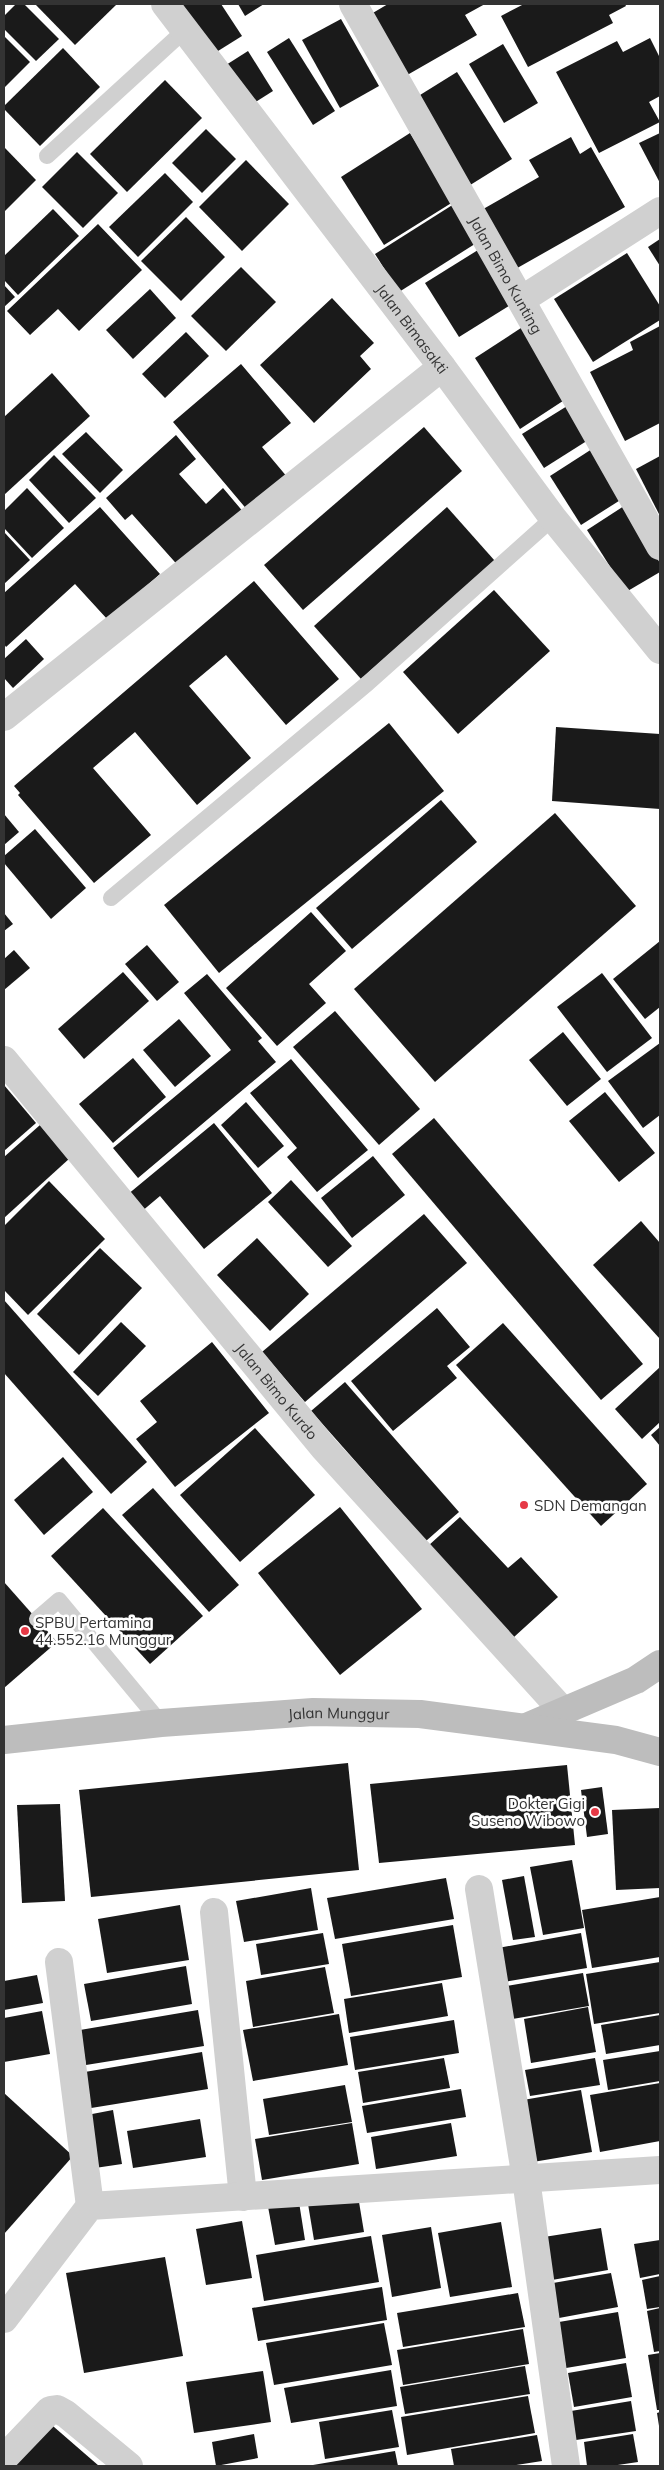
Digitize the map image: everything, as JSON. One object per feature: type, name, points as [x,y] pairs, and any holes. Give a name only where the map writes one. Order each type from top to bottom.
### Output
[{"type":"main road","name":"Jalan Munggur","points":[[6,1734],[313,1712],[420,1714],[526,1727],[636,1680],[660,1664]]},
{"type":"main road","points":[[526,1727],[616,1740],[660,1752]]},
{"type":"street","name":"Jalan Bimasakti","points":[[165,4],[442,367],[553,518],[660,650]]},
{"type":"street","name":"Jalan Bimo Kunting","points":[[353,4],[660,546]]},
{"type":"street","points":[[521,300],[660,212]]},
{"type":"street","points":[[4,717],[442,367]]},
{"type":"street","name":"Jalan Bimo Kurdo","points":[[4,1060],[324,1448],[563,1712]]},
{"type":"street","points":[[479,1889],[526,2179],[566,2466]]},
{"type":"street","points":[[214,1912],[243,2197]]},
{"type":"street","points":[[4,2319],[90,2206],[59,1962]]},
{"type":"street","points":[[90,2206],[660,2170]]},
{"type":"street","points":[[4,2458],[50,2410],[57,2410],[66,2414],[129,2466]]},
{"type":"lane","points":[[47,156],[185,30]]},
{"type":"lane","points":[[111,898],[368,683],[553,518]]},
{"type":"lane","points":[[37,1620],[59,1600],[161,1723]]},
{"type":"building","points":[[16,4],[24,4],[59,39],[36,61],[4,29],[4,16]]},
{"type":"building","points":[[35,4],[117,4],[75,45]]},
{"type":"building","points":[[177,4],[221,4],[242,36],[210,56]]},
{"type":"building","points":[[238,4],[264,4],[245,16]]},
{"type":"building","points":[[388,4],[485,4],[465,15],[477,35],[402,78],[366,17]]},
{"type":"building","points":[[524,4],[625,4],[626,6],[609,15],[613,23],[528,67],[501,16]]},
{"type":"building","points":[[341,19],[379,86],[340,108],[302,40]]},
{"type":"building","points":[[4,36],[30,62],[4,88]]},
{"type":"building","points":[[289,38],[335,111],[313,125],[267,52]]},
{"type":"building","points":[[650,38],[660,58],[660,96],[649,102],[660,122],[599,153],[556,72],[617,41],[623,52]]},
{"type":"building","points":[[503,44],[538,103],[504,123],[469,64]]},
{"type":"building","points":[[63,48],[100,87],[40,146],[4,109],[4,106]]},
{"type":"building","points":[[248,51],[273,91],[251,105],[226,65]]},
{"type":"building","points":[[457,72],[512,159],[467,187],[412,100]]},
{"type":"building","points":[[165,80],[202,118],[127,192],[90,154]]},
{"type":"building","points":[[206,129],[236,159],[202,193],[172,163]]},
{"type":"building","points":[[410,133],[453,202],[384,245],[341,177]]},
{"type":"building","points":[[660,133],[660,183],[639,143]]},
{"type":"building","points":[[571,137],[580,154],[591,147],[625,207],[512,271],[478,212],[539,177],[529,160]]},
{"type":"building","points":[[4,147],[36,180],[4,212]]},
{"type":"building","points":[[77,152],[118,193],[83,228],[42,187]]},
{"type":"building","points":[[246,160],[289,204],[242,251],[199,207]]},
{"type":"building","points":[[165,173],[193,202],[138,257],[109,227]]},
{"type":"building","points":[[454,204],[478,242],[399,292],[375,254]]},
{"type":"building","points":[[53,209],[79,236],[18,295],[4,280],[4,256]]},
{"type":"building","points":[[186,217],[225,257],[181,301],[141,261]]},
{"type":"building","points":[[98,224],[142,270],[79,331],[58,309],[30,335],[7,311]]},
{"type":"building","points":[[660,239],[660,266],[648,247]]},
{"type":"building","points":[[478,250],[512,304],[459,337],[425,283]]},
{"type":"building","points":[[627,253],[660,306],[660,320],[593,362],[554,299]]},
{"type":"building","points":[[241,267],[276,302],[226,351],[191,316]]},
{"type":"building","points":[[4,285],[15,297],[4,307]]},
{"type":"building","points":[[150,289],[176,318],[133,359],[106,330]]},
{"type":"building","points":[[332,298],[374,343],[360,356],[371,369],[314,423],[260,365]]},
{"type":"building","points":[[524,326],[569,397],[520,429],[475,358]]},
{"type":"building","points":[[660,326],[660,423],[625,441],[590,372],[633,350],[630,342]]},
{"type":"building","points":[[186,332],[209,356],[165,398],[142,374]]},
{"type":"building","points":[[241,364],[291,423],[262,447],[288,478],[249,512],[173,422]]},
{"type":"building","points":[[52,373],[90,416],[4,495],[4,417]]},
{"type":"building","points":[[572,403],[593,437],[544,468],[522,434]]},
{"type":"building","points":[[424,427],[462,471],[303,610],[264,565]]},
{"type":"building","points":[[86,432],[123,470],[100,493],[62,454]]},
{"type":"building","points":[[176,435],[196,459],[179,474],[206,504],[223,488],[245,514],[182,570],[132,514],[125,520],[106,498]]},
{"type":"building","points":[[592,449],[622,499],[581,525],[550,476]]},
{"type":"building","points":[[54,455],[96,498],[69,523],[29,480]]},
{"type":"building","points":[[660,456],[660,516],[636,469]]},
{"type":"building","points":[[27,488],[64,528],[32,558],[4,528],[4,511]]},
{"type":"building","points":[[624,506],[660,563],[660,572],[626,592],[587,530]]},
{"type":"building","points":[[100,507],[160,574],[108,620],[75,584],[6,647],[4,644],[4,593]]},
{"type":"building","points":[[447,507],[495,561],[361,679],[314,626]]},
{"type":"building","points":[[4,532],[30,560],[4,584]]},
{"type":"building","points":[[254,581],[339,679],[286,725],[226,655],[189,686],[251,758],[197,805],[135,732],[93,768],[151,835],[94,883],[18,795],[20,793],[14,786]]},
{"type":"building","points":[[494,590],[550,651],[458,734],[403,672]]},
{"type":"building","points":[[26,639],[44,659],[13,688],[4,678],[4,659]]},
{"type":"building","points":[[389,723],[444,791],[219,973],[164,905]]},
{"type":"building","points":[[556,727],[660,734],[660,809],[552,801]]},
{"type":"building","points":[[441,800],[477,842],[352,949],[316,908]]},
{"type":"building","points":[[555,813],[636,906],[435,1082],[354,989]]},
{"type":"building","points":[[4,814],[19,832],[4,845]]},
{"type":"building","points":[[35,829],[86,888],[51,919],[4,863],[4,856]]},
{"type":"building","points":[[311,912],[346,951],[309,984],[326,1003],[277,1046],[226,988]]},
{"type":"building","points":[[4,913],[13,924],[4,931]]},
{"type":"building","points":[[660,941],[660,1007],[645,1019],[613,979]]},
{"type":"building","points":[[147,945],[179,982],[157,1001],[125,964]]},
{"type":"building","points":[[14,950],[30,968],[4,990],[4,959]]},
{"type":"building","points":[[123,972],[149,1001],[84,1059],[58,1029]]},
{"type":"building","points":[[602,973],[652,1038],[607,1072],[557,1007]]},
{"type":"building","points":[[207,974],[262,1038],[258,1041],[276,1062],[138,1178],[113,1148],[231,1050],[184,993]]},
{"type":"building","points":[[335,1011],[420,1109],[379,1145],[293,1047]]},
{"type":"building","points":[[179,1019],[211,1056],[175,1087],[143,1050]]},
{"type":"building","points":[[563,1032],[601,1079],[567,1106],[529,1060]]},
{"type":"building","points":[[660,1043],[660,1115],[643,1128],[608,1081]]},
{"type":"building","points":[[133,1058],[166,1097],[113,1143],[79,1104]]},
{"type":"building","points":[[291,1059],[368,1150],[317,1192],[287,1157],[297,1148],[250,1093]]},
{"type":"building","points":[[4,1085],[36,1123],[4,1151]]},
{"type":"building","points":[[605,1092],[655,1153],[619,1182],[569,1121]]},
{"type":"building","points":[[246,1102],[284,1146],[258,1168],[221,1125]]},
{"type":"building","points":[[434,1118],[643,1364],[601,1400],[392,1154]]},
{"type":"building","points":[[214,1123],[272,1193],[204,1249],[160,1196],[141,1212],[127,1195]]},
{"type":"building","points":[[40,1125],[70,1158],[4,1218],[4,1157]]},
{"type":"building","points":[[373,1156],[405,1195],[352,1238],[321,1198]]},
{"type":"building","points":[[291,1180],[352,1246],[328,1267],[268,1202]]},
{"type":"building","points":[[49,1181],[105,1239],[28,1315],[4,1290],[4,1226]]},
{"type":"building","points":[[424,1214],[467,1263],[305,1402],[262,1352]]},
{"type":"building","points":[[641,1221],[660,1243],[660,1339],[593,1265]]},
{"type":"building","points":[[257,1238],[309,1294],[270,1331],[217,1275]]},
{"type":"building","points":[[100,1248],[142,1288],[79,1355],[37,1314]]},
{"type":"building","points":[[4,1300],[147,1462],[111,1494],[4,1373]]},
{"type":"building","points":[[437,1308],[470,1347],[447,1366],[457,1378],[393,1431],[351,1381]]},
{"type":"building","points":[[121,1322],[146,1346],[98,1396],[73,1372]]},
{"type":"building","points":[[503,1323],[647,1484],[601,1526],[456,1365]]},
{"type":"building","points":[[212,1342],[269,1413],[175,1487],[136,1439],[157,1422],[140,1401]]},
{"type":"building","points":[[660,1367],[660,1422],[642,1439],[615,1409]]},
{"type":"building","points":[[345,1382],[459,1512],[426,1541],[311,1411]]},
{"type":"building","points":[[660,1427],[660,1446],[651,1435]]},
{"type":"building","points":[[255,1428],[315,1495],[240,1562],[180,1495]]},
{"type":"building","points":[[63,1457],[93,1492],[44,1535],[14,1500]]},
{"type":"building","points":[[153,1488],[239,1585],[209,1612],[122,1515]]},
{"type":"building","points":[[340,1507],[422,1609],[340,1675],[258,1573]]},
{"type":"building","points":[[103,1508],[203,1616],[150,1664],[51,1556]]},
{"type":"building","points":[[460,1517],[508,1568],[521,1557],[558,1597],[514,1637],[428,1546]]},
{"type":"building","name":"SPBU Pertamina 44.552.16 Munggur","points":[[4,1582],[57,1642],[4,1688]]},
{"type":"building","points":[[348,1763],[359,1870],[91,1897],[79,1790]]},
{"type":"building","points":[[567,1765],[575,1845],[379,1863],[370,1784]]},
{"type":"building","name":"Dokter Gigi Suseno Wibowo","points":[[602,1787],[608,1834],[587,1837],[581,1790]]},
{"type":"building","points":[[60,1804],[65,1901],[22,1903],[17,1805]]},
{"type":"building","points":[[660,1808],[660,1888],[616,1890],[612,1810]]},
{"type":"building","points":[[572,1860],[584,1928],[543,1935],[530,1867]]},
{"type":"building","points":[[524,1876],[535,1937],[513,1940],[502,1880]]},
{"type":"building","points":[[446,1878],[454,1919],[335,1939],[327,1898]]},
{"type":"building","points":[[311,1888],[318,1930],[244,1942],[236,1901]]},
{"type":"building","points":[[660,1897],[660,1957],[592,1968],[582,1910]]},
{"type":"building","points":[[180,1905],[189,1960],[107,1973],[98,1919]]},
{"type":"building","points":[[453,1925],[462,1977],[351,1996],[342,1944]]},
{"type":"building","points":[[323,1933],[329,1964],[261,1975],[256,1944]]},
{"type":"building","points":[[581,1933],[587,1968],[504,1982],[498,1948]]},
{"type":"building","points":[[660,1962],[660,2013],[594,2024],[586,1974]]},
{"type":"building","points":[[186,1966],[192,2004],[91,2021],[84,1984]]},
{"type":"building","points":[[325,1967],[334,2013],[253,2027],[246,1981]]},
{"type":"building","points":[[583,1973],[589,2006],[506,2020],[500,1987]]},
{"type":"building","points":[[37,1975],[43,2003],[4,2010],[4,1981]]},
{"type":"building","points":[[442,1983],[448,2016],[349,2033],[344,1999]]},
{"type":"building","points":[[588,2007],[596,2052],[531,2063],[524,2019]]},
{"type":"building","points":[[198,2010],[204,2046],[86,2065],[80,2030]]},
{"type":"building","points":[[42,2011],[50,2054],[4,2062],[4,2018]]},
{"type":"building","points":[[339,2014],[348,2065],[253,2081],[243,2030]]},
{"type":"building","points":[[660,2015],[660,2045],[606,2054],[601,2025]]},
{"type":"building","points":[[454,2020],[459,2053],[355,2070],[350,2037]]},
{"type":"building","points":[[660,2051],[660,2081],[608,2090],[603,2060]]},
{"type":"building","points":[[202,2052],[208,2089],[85,2109],[79,2073]]},
{"type":"building","points":[[444,2058],[450,2088],[363,2103],[358,2072]]},
{"type":"building","points":[[595,2058],[600,2085],[530,2096],[525,2070]]},
{"type":"building","points":[[660,2083],[660,2141],[600,2152],[590,2095]]},
{"type":"building","points":[[345,2085],[352,2122],[269,2135],[263,2099]]},
{"type":"building","points":[[461,2089],[466,2117],[367,2133],[362,2106]]},
{"type":"building","points":[[581,2090],[592,2152],[533,2162],[523,2100]]},
{"type":"building","points":[[4,2093],[73,2156],[4,2234]]},
{"type":"building","points":[[113,2110],[122,2164],[95,2168],[87,2115]]},
{"type":"building","points":[[200,2119],[206,2157],[133,2168],[127,2131]]},
{"type":"building","points":[[352,2123],[359,2164],[262,2180],[255,2139]]},
{"type":"building","points":[[451,2123],[457,2156],[376,2169],[371,2137]]},
{"type":"building","points":[[298,2196],[305,2240],[275,2245],[267,2201]]},
{"type":"building","points":[[358,2196],[364,2232],[314,2240],[308,2204]]},
{"type":"building","points":[[242,2221],[252,2278],[206,2285],[196,2229]]},
{"type":"building","points":[[501,2222],[512,2287],[450,2297],[438,2233]]},
{"type":"building","points":[[431,2227],[441,2288],[392,2297],[382,2235]]},
{"type":"building","points":[[601,2228],[608,2270],[552,2280],[544,2237]]},
{"type":"building","points":[[371,2236],[379,2282],[264,2301],[256,2255]]},
{"type":"building","points":[[660,2240],[660,2274],[640,2278],[634,2244]]},
{"type":"building","points":[[165,2257],[183,2356],[84,2373],[66,2273]]},
{"type":"building","points":[[611,2273],[618,2307],[559,2318],[553,2283]]},
{"type":"building","points":[[660,2276],[660,2307],[647,2309],[642,2280]]},
{"type":"building","points":[[382,2287],[387,2320],[258,2341],[252,2308]]},
{"type":"building","points":[[518,2293],[525,2327],[403,2347],[397,2313]]},
{"type":"building","points":[[660,2308],[660,2351],[654,2352],[647,2311]]},
{"type":"building","points":[[618,2312],[626,2358],[566,2368],[559,2322]]},
{"type":"building","points":[[384,2323],[392,2365],[274,2385],[266,2343]]},
{"type":"building","points":[[523,2329],[529,2364],[403,2385],[397,2350]]},
{"type":"building","points":[[660,2353],[660,2410],[657,2410],[648,2355]]},
{"type":"building","points":[[626,2363],[632,2397],[574,2407],[568,2373]]},
{"type":"building","points":[[525,2366],[530,2394],[405,2414],[400,2387]]},
{"type":"building","points":[[391,2370],[397,2406],[291,2423],[284,2388]]},
{"type":"building","points":[[263,2371],[271,2422],[194,2433],[186,2382]]},
{"type":"building","points":[[528,2396],[535,2433],[407,2455],[401,2417]]},
{"type":"building","points":[[631,2401],[636,2431],[576,2440],[571,2411]]},
{"type":"building","points":[[392,2410],[399,2447],[325,2459],[319,2422]]},
{"type":"building","points":[[660,2412],[660,2425],[659,2426],[657,2413]]},
{"type":"building","points":[[46,2420],[99,2466],[6,2466]]},
{"type":"building","points":[[254,2434],[258,2458],[216,2466],[212,2442]]},
{"type":"building","points":[[633,2434],[638,2462],[611,2466],[587,2466],[584,2442]]},
{"type":"building","points":[[537,2435],[542,2461],[510,2466],[454,2466],[451,2449]]},
{"type":"building","points":[[395,2451],[398,2466],[313,2466],[313,2465]]},
{"type":"place","name":"SDN Demangan","points":[[524,1505]]},
{"type":"place","name":"SPBU Pertamina 44.552.16 Munggur","points":[[25,1631]]},
{"type":"place","name":"Dokter Gigi Suseno Wibowo","points":[[595,1812]]}]
